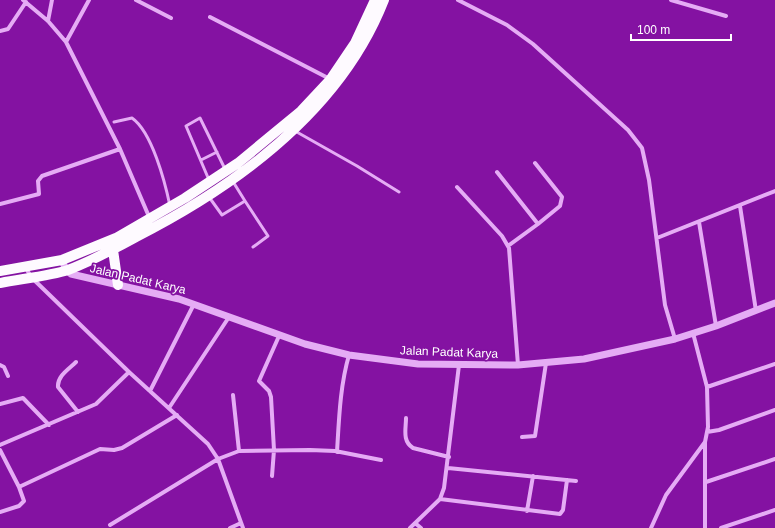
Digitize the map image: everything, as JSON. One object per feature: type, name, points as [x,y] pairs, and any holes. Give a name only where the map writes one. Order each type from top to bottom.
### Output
[{"type":"main road","points":[[0,283],[66,270],[91,261],[112,244],[238,163],[301,111],[330,80],[355,43],[378,1]]},
{"type":"main road","points":[[0,271],[62,260],[112,244],[178,216],[232,181],[294,130],[338,82],[363,44],[378,1]]},
{"type":"main road","points":[[112,244],[118,285]]},
{"type":"street","points":[[48,20],[52,0]]},
{"type":"street","points":[[66,42],[89,0]]},
{"type":"street","points":[[136,0],[171,18]]},
{"type":"street","points":[[458,0],[507,25],[533,44],[588,93],[636,140],[645,158],[665,305],[675,339]]},
{"type":"street","points":[[670,0],[726,16]]},
{"type":"street","points":[[1,30],[8,29],[25,1],[48,20],[66,42],[120,149],[150,219]]},
{"type":"street","points":[[210,17],[330,80]]},
{"type":"street","points":[[0,204],[39,194],[38,181],[42,176],[120,149]]},
{"type":"street","points":[[508,246],[560,206],[562,198],[535,163]]},
{"type":"street","points":[[497,172],[538,224]]},
{"type":"street","points":[[457,187],[502,236],[508,246],[518,365]]},
{"type":"street","points":[[657,238],[775,191]]},
{"type":"street","points":[[740,206],[756,311]]},
{"type":"street","points":[[699,222],[716,326]]},
{"type":"street","points":[[62,260],[66,270]]},
{"type":"street","points":[[24,266],[31,277],[129,372],[204,440],[218,459],[243,528]]},
{"type":"street","name":"Jalan Padat Karya","points":[[66,270],[86,278],[195,304],[279,336],[348,355],[418,364],[518,365],[584,359],[675,339],[716,326],[775,303]]},
{"type":"street","points":[[150,391],[195,304]]},
{"type":"street","points":[[169,408],[229,316]]},
{"type":"street","points":[[693,333],[707,387],[707,432],[705,442],[705,528]]},
{"type":"street","points":[[272,476],[274,450],[270,393],[259,381],[279,336]]},
{"type":"street","points":[[337,452],[339,410],[344,370],[348,355]]},
{"type":"street","points":[[76,362],[59,379],[58,387],[78,412]]},
{"type":"street","points":[[522,436],[535,436],[546,363]]},
{"type":"street","points":[[410,528],[440,499],[444,488],[448,468],[459,364]]},
{"type":"street","points":[[707,387],[775,364]]},
{"type":"street","points":[[0,365],[4,367],[8,376]]},
{"type":"street","points":[[0,446],[100,401],[129,372]]},
{"type":"street","points":[[233,395],[239,451]]},
{"type":"street","points":[[0,404],[23,398],[49,425]]},
{"type":"street","points":[[707,432],[719,430],[775,410]]},
{"type":"street","points":[[19,487],[100,449],[122,448],[177,415]]},
{"type":"street","points":[[406,418],[406,440],[408,445],[413,448],[449,457]]},
{"type":"street","points":[[651,528],[666,495],[705,442]]},
{"type":"street","points":[[0,450],[24,498],[22,504],[0,512]]},
{"type":"street","points":[[110,525],[218,459],[239,451],[274,450],[337,452],[382,460]]},
{"type":"street","points":[[706,482],[775,459]]},
{"type":"street","points":[[448,468],[576,480]]},
{"type":"street","points":[[527,511],[533,476]]},
{"type":"street","points":[[440,499],[556,515],[562,513],[567,480]]},
{"type":"street","points":[[721,528],[775,510]]},
{"type":"street","points":[[230,528],[241,523]]},
{"type":"street","points":[[415,523],[421,528]]},
{"type":"lane","points":[[114,122],[132,118],[140,124],[159,162],[170,207]]},
{"type":"lane","points":[[210,182],[186,126],[200,118],[226,171],[268,236],[253,247]]},
{"type":"lane","points":[[294,130],[399,192]]},
{"type":"lane","points":[[200,160],[217,152]]},
{"type":"lane","points":[[209,196],[222,215],[245,201]]}]
